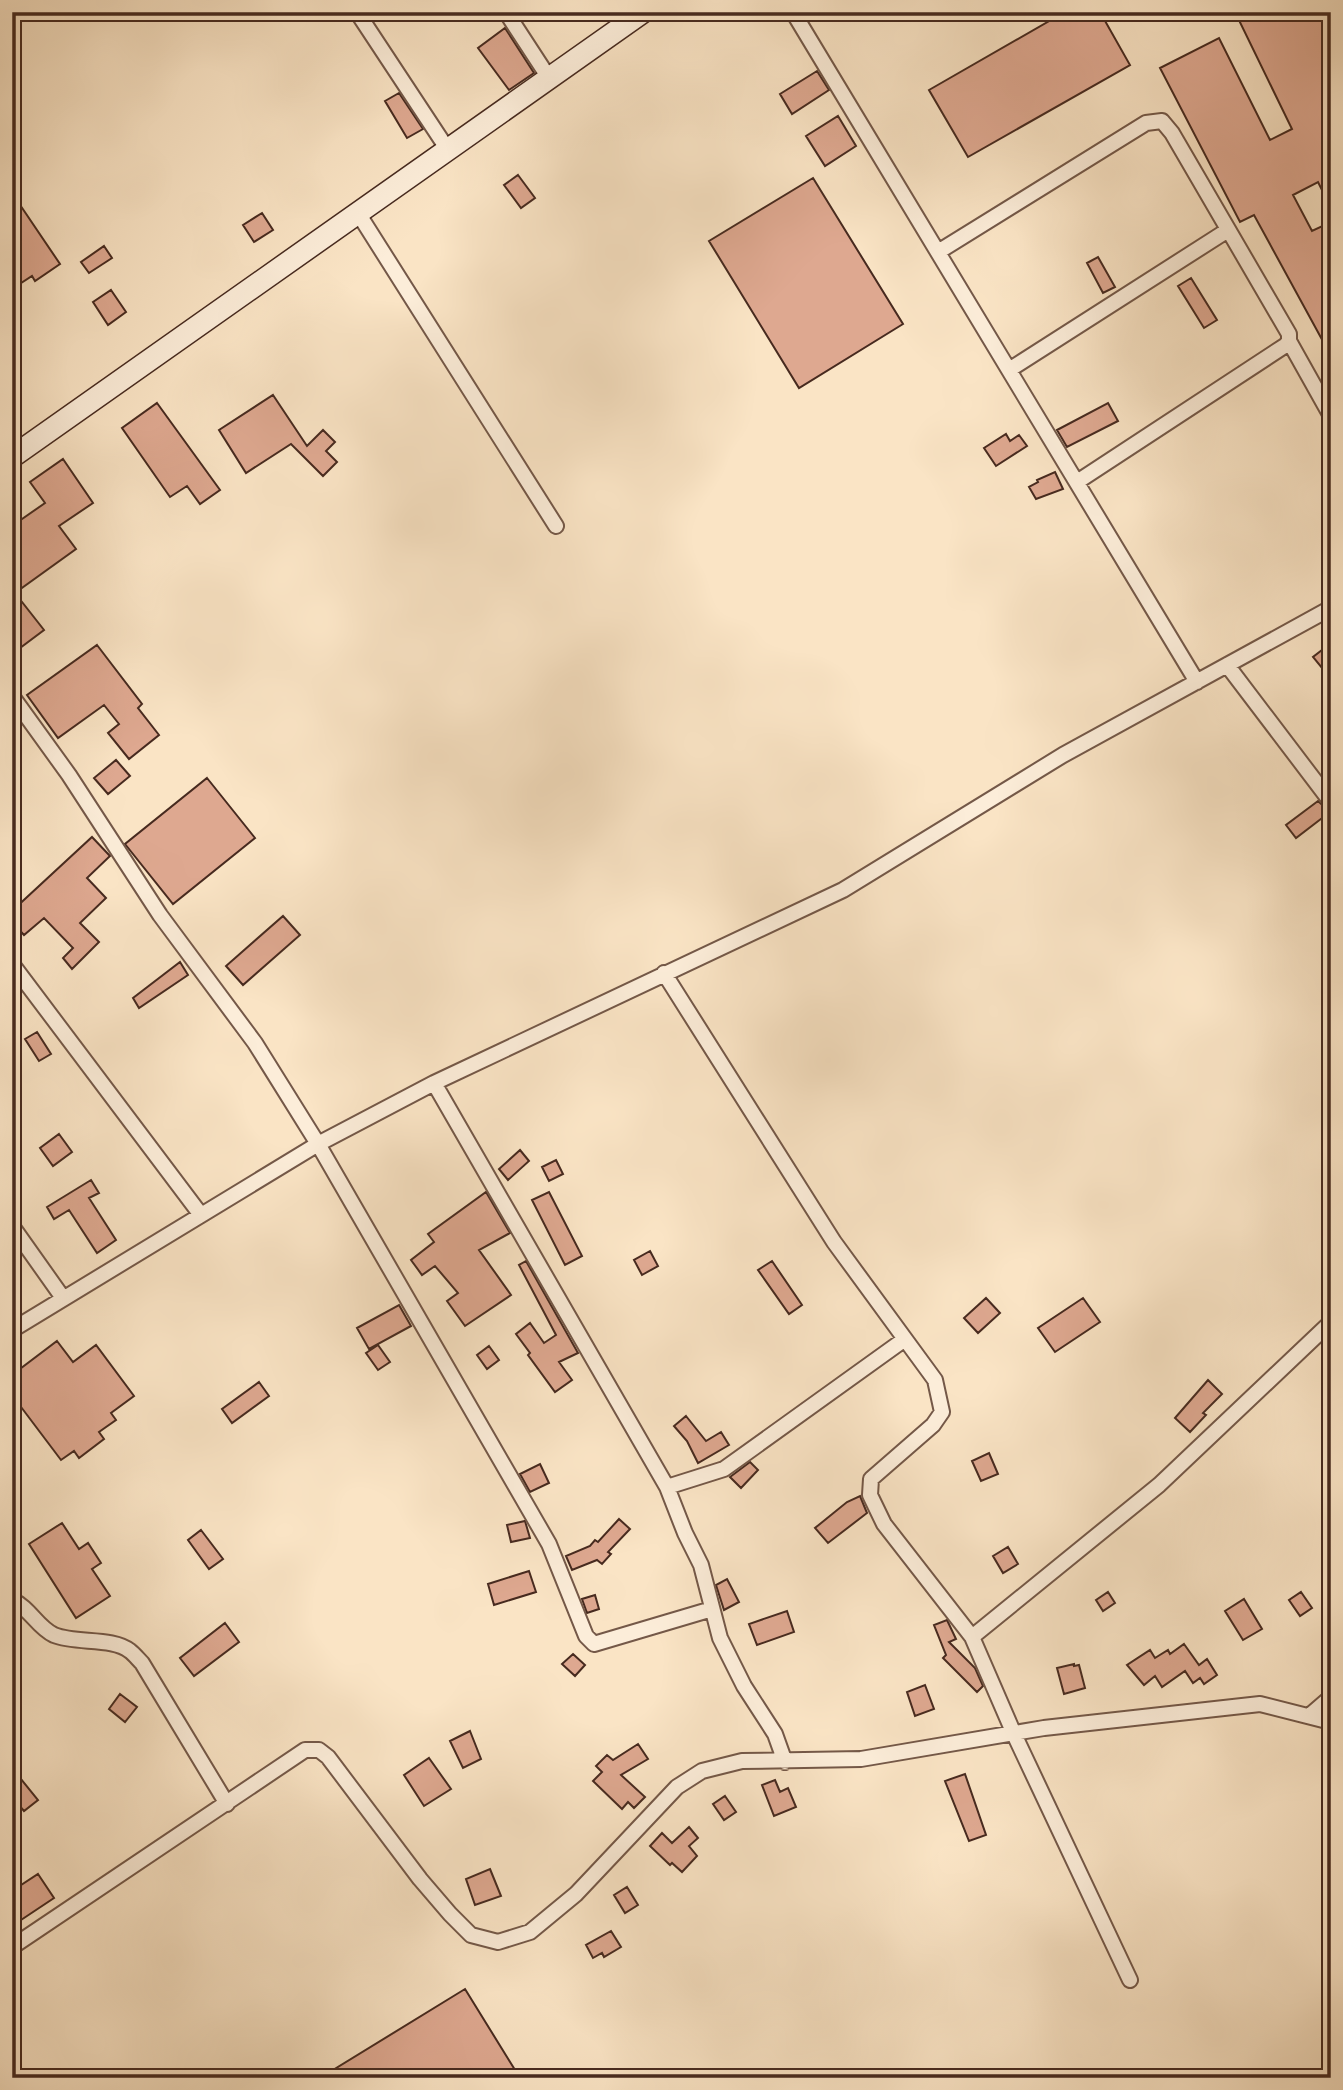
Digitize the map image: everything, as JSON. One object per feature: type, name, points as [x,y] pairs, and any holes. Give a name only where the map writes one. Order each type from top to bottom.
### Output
[{"type":"street","points":[[357,12],[449,150]]},
{"type":"street","points":[[506,12],[549,78]]},
{"type":"street","points":[[12,457],[643,12]]},
{"type":"street","points":[[793,12],[1197,682]]},
{"type":"street","points":[[937,252],[1146,122],[1162,121],[1172,133],[1289,334],[1289,341],[1331,416]]},
{"type":"street","points":[[358,213],[556,526]]},
{"type":"street","points":[[1009,370],[1227,230]]},
{"type":"street","points":[[1077,482],[1289,341]]},
{"type":"street","points":[[12,1330],[318,1144],[434,1083],[843,890],[1063,755],[1331,608]]},
{"type":"street","points":[[1227,665],[1331,802]]},
{"type":"street","points":[[12,696],[69,775],[160,915],[255,1044],[318,1144],[549,1544],[586,1636],[594,1644],[712,1609]]},
{"type":"street","points":[[12,964],[201,1215]]},
{"type":"street","points":[[664,973],[834,1242],[935,1380],[942,1412],[933,1425],[871,1479],[870,1494],[884,1524],[972,1637],[1014,1734],[1130,1980]]},
{"type":"street","points":[[434,1083],[667,1487],[701,1565],[720,1638],[730,1661],[775,1734],[785,1762]]},
{"type":"street","points":[[12,1226],[63,1298]]},
{"type":"street","points":[[972,1637],[1159,1485],[1331,1322]]},
{"type":"street","points":[[667,1487],[724,1469],[905,1339]]},
{"type":"street","points":[[12,1600],[23,1605],[42,1628],[58,1636],[128,1649],[142,1663],[227,1804]]},
{"type":"street","points":[[1309,1716],[1331,1697]]},
{"type":"street","points":[[12,1947],[305,1750],[319,1750],[328,1757],[419,1879],[471,1935],[498,1942],[530,1931],[576,1894],[677,1787],[702,1771],[742,1761],[861,1759],[1014,1734],[1260,1703],[1331,1722]]},
{"type":"building","points":[[1065,12],[1100,12],[1130,65],[968,157],[929,90]]},
{"type":"building","points":[[1235,12],[1331,12],[1331,208],[1318,182],[1293,195],[1312,231],[1331,222],[1331,356],[1254,215],[1240,222],[1160,68],[1219,38],[1270,140],[1292,129]]},
{"type":"building","points":[[505,28],[534,73],[509,90],[478,48]]},
{"type":"building","points":[[817,71],[829,90],[792,114],[780,94]]},
{"type":"building","points":[[399,93],[423,129],[407,138],[385,101]]},
{"type":"building","points":[[838,116],[856,146],[825,166],[806,136]]},
{"type":"building","points":[[518,175],[535,198],[521,208],[504,185]]},
{"type":"building","points":[[813,178],[903,324],[799,388],[709,241]]},
{"type":"building","points":[[12,193],[60,264],[35,281],[32,276],[12,289]]},
{"type":"building","points":[[262,213],[273,230],[254,242],[243,225]]},
{"type":"building","points":[[104,246],[112,258],[89,273],[81,262]]},
{"type":"building","points":[[1098,257],[1115,287],[1103,293],[1087,263]]},
{"type":"building","points":[[1191,278],[1217,320],[1204,328],[1178,286]]},
{"type":"building","points":[[111,290],[126,312],[108,325],[93,302]]},
{"type":"building","points":[[273,395],[307,446],[323,430],[335,442],[326,451],[337,462],[323,476],[291,444],[246,473],[219,430]]},
{"type":"building","points":[[157,403],[220,490],[200,504],[187,486],[170,497],[122,428]]},
{"type":"building","points":[[1108,403],[1118,421],[1067,447],[1057,430]]},
{"type":"building","points":[[1006,434],[1010,441],[1019,435],[1027,446],[996,466],[984,448]]},
{"type":"building","points":[[63,459],[93,503],[59,526],[76,549],[15,593],[44,630],[12,654],[12,526],[45,503],[30,482]]},
{"type":"building","points":[[1055,472],[1063,489],[1036,499],[1029,487]]},
{"type":"building","points":[[1331,643],[1331,679],[1313,657]]},
{"type":"building","points":[[97,645],[142,704],[138,708],[159,735],[129,759],[108,733],[119,724],[104,705],[58,738],[27,695]]},
{"type":"building","points":[[116,760],[130,776],[108,794],[94,778]]},
{"type":"building","points":[[207,778],[255,838],[173,904],[125,844]]},
{"type":"building","points":[[1318,801],[1330,812],[1296,838],[1286,825]]},
{"type":"building","points":[[92,837],[110,856],[87,878],[106,898],[80,923],[99,942],[72,969],[63,958],[73,948],[44,918],[24,935],[12,922],[12,911]]},
{"type":"building","points":[[283,916],[300,935],[243,985],[226,966]]},
{"type":"building","points":[[180,962],[188,975],[139,1008],[133,998]]},
{"type":"building","points":[[37,1032],[51,1054],[39,1061],[25,1039]]},
{"type":"building","points":[[59,1134],[72,1152],[53,1166],[40,1148]]},
{"type":"building","points":[[520,1150],[529,1161],[508,1180],[499,1169]]},
{"type":"building","points":[[556,1160],[563,1174],[549,1181],[542,1167]]},
{"type":"building","points":[[91,1180],[99,1193],[89,1198],[116,1240],[97,1253],[69,1210],[54,1219],[47,1207]]},
{"type":"building","points":[[486,1192],[510,1233],[479,1250],[511,1295],[465,1326],[447,1301],[458,1293],[435,1266],[422,1275],[411,1260],[434,1242],[428,1234]]},
{"type":"building","points":[[549,1192],[582,1256],[565,1265],[532,1200]]},
{"type":"building","points":[[650,1251],[658,1266],[642,1275],[634,1260]]},
{"type":"building","points":[[526,1261],[578,1353],[559,1362],[572,1380],[555,1392],[516,1334],[530,1323],[544,1343],[556,1335],[519,1265]]},
{"type":"building","points":[[772,1261],[802,1305],[789,1314],[758,1270]]},
{"type":"building","points":[[986,1298],[1000,1313],[978,1333],[964,1318]]},
{"type":"building","points":[[1083,1298],[1100,1322],[1055,1352],[1038,1328]]},
{"type":"building","points":[[399,1305],[411,1326],[369,1349],[357,1328]]},
{"type":"building","points":[[57,1341],[73,1362],[96,1345],[134,1396],[111,1413],[116,1420],[99,1432],[104,1439],[79,1458],[74,1451],[61,1460],[12,1395],[12,1375]]},
{"type":"building","points":[[378,1345],[390,1362],[378,1370],[366,1353]]},
{"type":"building","points":[[489,1346],[499,1360],[487,1369],[477,1355]]},
{"type":"building","points":[[1208,1380],[1222,1394],[1203,1413],[1206,1415],[1190,1432],[1175,1418]]},
{"type":"building","points":[[259,1382],[269,1396],[232,1423],[222,1409]]},
{"type":"building","points":[[686,1416],[706,1441],[721,1432],[729,1445],[698,1463],[687,1441],[674,1426]]},
{"type":"building","points":[[989,1453],[998,1474],[981,1481],[972,1461]]},
{"type":"building","points":[[750,1462],[758,1470],[741,1488],[730,1477]]},
{"type":"building","points":[[540,1464],[549,1483],[530,1492],[520,1474]]},
{"type":"building","points":[[860,1496],[867,1513],[828,1543],[815,1528],[847,1502]]},
{"type":"building","points":[[619,1519],[630,1529],[608,1552],[611,1554],[602,1564],[597,1560],[572,1570],[566,1556],[590,1546],[595,1540],[598,1542]]},
{"type":"building","points":[[525,1521],[530,1538],[511,1542],[507,1525]]},
{"type":"building","points":[[62,1523],[79,1549],[88,1543],[101,1563],[92,1569],[110,1596],[76,1618],[29,1544]]},
{"type":"building","points":[[201,1530],[223,1559],[209,1569],[188,1540]]},
{"type":"building","points":[[1008,1547],[1018,1564],[1003,1573],[993,1556]]},
{"type":"building","points":[[529,1571],[536,1592],[494,1605],[488,1584]]},
{"type":"building","points":[[727,1579],[739,1602],[724,1610],[716,1585]]},
{"type":"building","points":[[1108,1592],[1115,1603],[1103,1611],[1096,1600]]},
{"type":"building","points":[[1301,1592],[1312,1608],[1300,1616],[1289,1600]]},
{"type":"building","points":[[595,1595],[599,1609],[587,1613],[582,1599]]},
{"type":"building","points":[[1244,1599],[1262,1629],[1243,1640],[1225,1611]]},
{"type":"building","points":[[787,1611],[794,1632],[757,1645],[749,1624]]},
{"type":"building","points":[[947,1620],[956,1639],[949,1642],[975,1668],[983,1686],[977,1692],[943,1658],[946,1655],[934,1625]]},
{"type":"building","points":[[225,1623],[239,1642],[194,1676],[180,1658]]},
{"type":"building","points":[[1184,1644],[1199,1665],[1207,1659],[1217,1675],[1204,1684],[1200,1678],[1193,1683],[1185,1671],[1162,1687],[1155,1676],[1144,1685],[1127,1665],[1150,1650],[1155,1658],[1168,1650],[1170,1654]]},
{"type":"building","points":[[573,1654],[585,1665],[575,1676],[562,1664]]},
{"type":"building","points":[[1079,1665],[1085,1688],[1064,1694],[1057,1668]]},
{"type":"building","points":[[925,1685],[934,1709],[915,1716],[907,1692]]},
{"type":"building","points":[[120,1694],[137,1707],[125,1722],[109,1709]]},
{"type":"building","points":[[470,1731],[481,1759],[463,1768],[450,1741]]},
{"type":"building","points":[[638,1744],[648,1759],[621,1775],[645,1797],[634,1808],[628,1802],[622,1809],[593,1781],[602,1772],[596,1766],[607,1755],[613,1760]]},
{"type":"building","points":[[429,1758],[451,1789],[424,1806],[404,1775]]},
{"type":"building","points":[[12,1768],[38,1800],[24,1811],[12,1797]]},
{"type":"building","points":[[965,1774],[986,1835],[969,1841],[945,1781]]},
{"type":"building","points":[[775,1780],[780,1792],[788,1788],[796,1807],[774,1816],[762,1785]]},
{"type":"building","points":[[725,1796],[736,1812],[724,1820],[713,1804]]},
{"type":"building","points":[[689,1827],[698,1838],[689,1846],[697,1856],[682,1872],[672,1863],[670,1865],[650,1846],[662,1833],[672,1843]]},
{"type":"building","points":[[490,1869],[501,1896],[475,1905],[466,1879]]},
{"type":"building","points":[[38,1874],[54,1898],[12,1926],[12,1891]]},
{"type":"building","points":[[627,1887],[638,1905],[625,1913],[614,1895]]},
{"type":"building","points":[[611,1931],[621,1947],[604,1957],[602,1953],[593,1958],[586,1945]]},
{"type":"building","points":[[465,1989],[520,2078],[320,2078]]}]
